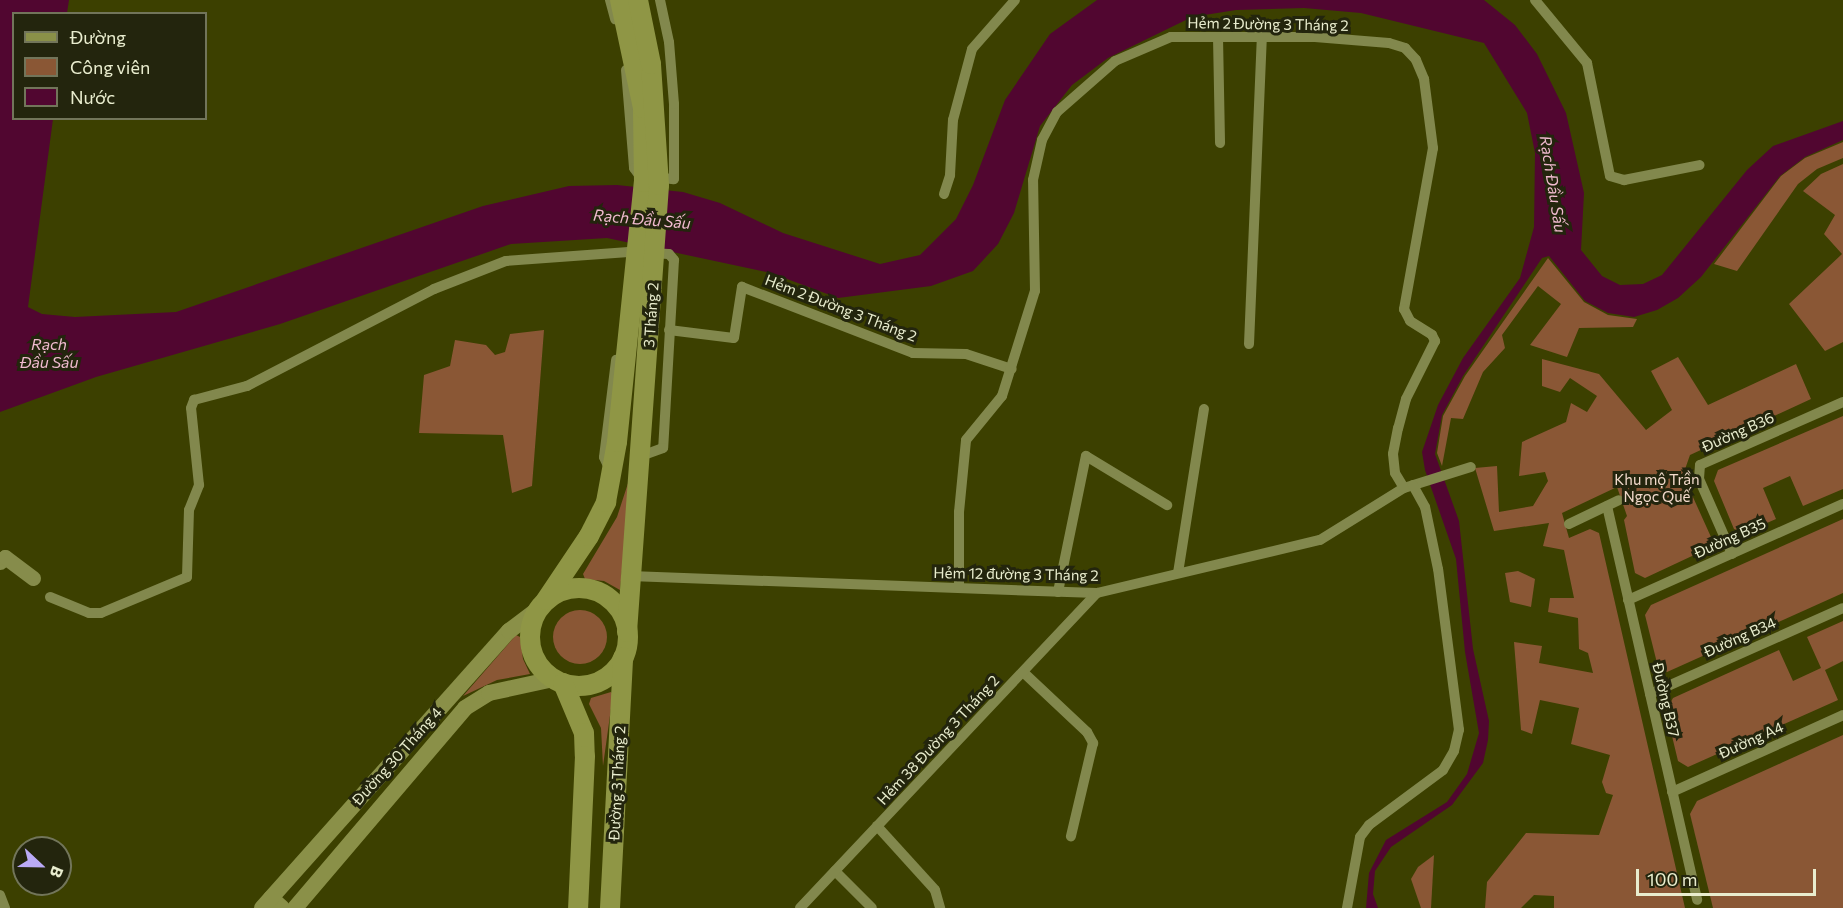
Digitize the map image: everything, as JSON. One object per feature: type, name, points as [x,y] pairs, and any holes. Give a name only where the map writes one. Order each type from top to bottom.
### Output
[{"type":"highway","name":"3 Tháng 2","points":[[620,0],[637,28],[651,64],[658,185],[627,632]]},
{"type":"highway","name":"3 Tháng 2","points":[[542,605],[589,536],[606,501],[617,442],[644,182],[643,108],[637,28],[638,0]]},
{"type":"highway","points":[[559,681],[594,684],[611,673],[623,657],[627,632],[618,607],[597,591],[570,588],[542,605],[531,629],[531,649],[536,662],[559,681],[584,733],[578,908]]},
{"type":"highway","name":"Đường 3 Tháng 2","points":[[610,908],[623,657]]},
{"type":"main road","name":"Đường 30 Tháng 4","points":[[271,904],[509,631],[542,605]]},
{"type":"main road","name":"Đường 30 Tháng 4","points":[[295,908],[465,708],[489,693],[559,681]]},
{"type":"street","points":[[610,0],[624,57],[630,103],[630,154],[639,175],[674,179],[674,104],[669,42],[660,0]]},
{"type":"street","points":[[944,194],[951,175],[953,120],[972,49],[1015,0]]},
{"type":"street","points":[[1535,0],[1587,63],[1610,176],[1624,180],[1700,165]]},
{"type":"street","points":[[1218,37],[1221,143]]},
{"type":"street","points":[[1249,344],[1262,37]]},
{"type":"street","name":"Hẻm 2 Đường 3 Tháng 2","points":[[669,330],[734,338],[742,287],[913,353],[966,354],[1012,369],[1035,291],[1033,180],[1041,140],[1057,112],[1115,61],[1171,38],[1262,37],[1389,43],[1405,48],[1416,60],[1425,79],[1433,148],[1404,309],[1410,321],[1432,335],[1435,341],[1406,399],[1398,428],[1394,464],[1411,485]]},
{"type":"street","points":[[612,472],[604,457],[629,252]]},
{"type":"street","points":[[50,597],[89,613],[101,613],[187,577],[189,510],[199,485],[191,408],[202,395],[216,397],[247,386],[434,289],[506,261],[629,252],[669,255],[674,260],[663,448],[640,456]]},
{"type":"street","points":[[959,588],[959,512],[966,440],[971,429],[994,409],[1012,369]]},
{"type":"street","name":"Đường B36","points":[[1732,554],[1699,479],[1700,465],[1843,402]]},
{"type":"street","points":[[1178,573],[1204,409]]},
{"type":"street","points":[[1058,592],[1086,456],[1167,505]]},
{"type":"street","name":"Hẻm 12 đường 3 Tháng 2","points":[[630,576],[1097,593],[1320,540],[1411,485],[1471,467]]},
{"type":"street","points":[[1347,908],[1360,837],[1368,825],[1443,770],[1454,751],[1459,730],[1438,569],[1425,507],[1411,485]]},
{"type":"street","points":[[1569,524],[1619,500]]},
{"type":"street","name":"Đường B35","points":[[1628,600],[1843,504]]},
{"type":"street","name":"Đường B37","points":[[1607,506],[1697,900]]},
{"type":"street","points":[[0,562],[5,557],[33,578]]},
{"type":"street","name":"Hẻm 38 Đường 3 Tháng 2","points":[[800,908],[1097,593]]},
{"type":"street","name":"Đường B34","points":[[1650,694],[1843,608]]},
{"type":"street","points":[[1023,672],[1087,732],[1093,742],[1071,836]]},
{"type":"street","name":"Đường A4","points":[[1672,792],[1843,715]]},
{"type":"street","points":[[877,826],[935,890],[940,908]]},
{"type":"street","points":[[835,871],[872,908]]},
{"type":"street","points":[[0,895],[5,908]]},
{"type":"green space","points":[[1843,142],[1843,158],[1817,169],[1798,184],[1737,271],[1714,264],[1781,176],[1805,158]]},
{"type":"green space","points":[[1843,164],[1843,342],[1825,351],[1789,304],[1842,254],[1824,234],[1835,215],[1803,191],[1821,174]]},
{"type":"green space","points":[[1548,258],[1584,302],[1608,315],[1637,319],[1633,327],[1579,328],[1567,357],[1530,345],[1561,304],[1538,286],[1502,335],[1505,348],[1483,372],[1463,419],[1451,418],[1442,466],[1437,453],[1443,416],[1465,376]]},
{"type":"green space","points":[[544,330],[532,486],[512,493],[503,435],[419,433],[424,375],[450,366],[455,340],[486,345],[495,355],[505,352],[510,334]]},
{"type":"green space","name":"Khu mộ Trần Ngọc Quế","points":[[1678,357],[1708,405],[1796,364],[1811,399],[1690,455],[1683,475],[1711,537],[1707,549],[1645,578],[1635,573],[1624,520],[1627,516],[1617,487],[1562,513],[1569,538],[1590,529],[1599,533],[1685,908],[1554,908],[1554,896],[1534,895],[1521,908],[1485,908],[1487,882],[1526,833],[1599,835],[1613,795],[1606,793],[1602,782],[1610,755],[1571,744],[1579,708],[1540,700],[1532,734],[1521,730],[1514,642],[1542,646],[1539,663],[1593,673],[1588,653],[1579,649],[1578,618],[1548,612],[1550,598],[1574,598],[1564,550],[1543,546],[1549,523],[1494,531],[1475,468],[1497,466],[1499,512],[1533,506],[1548,481],[1545,472],[1519,476],[1522,442],[1566,422],[1571,403],[1587,412],[1597,396],[1570,378],[1560,392],[1542,386],[1542,359],[1599,374],[1646,430],[1672,410],[1651,371]]},
{"type":"green space","points":[[1843,416],[1843,489],[1803,506],[1790,476],[1763,488],[1776,519],[1744,533],[1734,529],[1714,481],[1718,470]]},
{"type":"green space","points":[[632,471],[620,590],[604,581],[585,579],[583,574],[617,517]]},
{"type":"green space","points":[[1843,519],[1843,593],[1667,672],[1658,667],[1645,615],[1651,605]]},
{"type":"green space","points":[[1518,571],[1535,579],[1531,607],[1510,602],[1505,573]]},
{"type":"green space","points":[[575,610],[585,610],[595,614],[603,622],[607,637],[603,652],[595,660],[585,664],[575,664],[565,660],[557,652],[553,642],[553,632],[557,622],[565,614]]},
{"type":"green space","points":[[1843,621],[1843,661],[1825,670],[1838,700],[1688,767],[1678,761],[1666,711],[1673,698],[1779,650],[1793,681],[1821,668],[1807,637]]},
{"type":"green space","points":[[516,635],[520,637],[523,659],[530,674],[497,680],[463,696]]},
{"type":"green space","points":[[611,692],[613,694],[603,766],[601,728],[589,704],[591,698]]},
{"type":"green space","points":[[1843,735],[1843,908],[1713,908],[1690,814],[1697,801]]},
{"type":"green space","points":[[1434,855],[1431,908],[1421,908],[1411,879],[1418,867]]},
{"type":"water","name":"Rạch Đầu Sấu","points":[[0,0],[69,0],[67,12],[12,12],[12,120],[53,120],[28,307],[42,314],[75,317],[176,312],[483,206],[569,186],[617,185],[683,192],[720,203],[783,233],[880,264],[920,255],[956,219],[973,185],[1005,100],[1050,34],[1097,0],[1484,0],[1515,25],[1537,54],[1566,113],[1584,193],[1581,250],[1602,276],[1620,285],[1643,284],[1662,275],[1747,170],[1773,146],[1843,121],[1843,140],[1805,157],[1780,176],[1701,277],[1678,298],[1657,310],[1634,317],[1608,313],[1585,301],[1549,256],[1542,258],[1463,376],[1442,415],[1435,454],[1459,521],[1473,649],[1489,721],[1488,740],[1483,763],[1452,805],[1391,847],[1375,871],[1373,894],[1378,908],[1366,908],[1369,873],[1386,840],[1447,802],[1467,774],[1479,733],[1465,652],[1456,559],[1425,470],[1422,452],[1438,405],[1463,358],[1520,278],[1534,227],[1535,153],[1527,113],[1484,43],[1361,13],[1304,8],[1236,10],[1192,17],[1108,58],[1072,85],[1040,126],[1014,213],[998,244],[973,271],[931,286],[838,298],[771,273],[607,238],[511,244],[280,324],[96,377],[0,412]]}]
